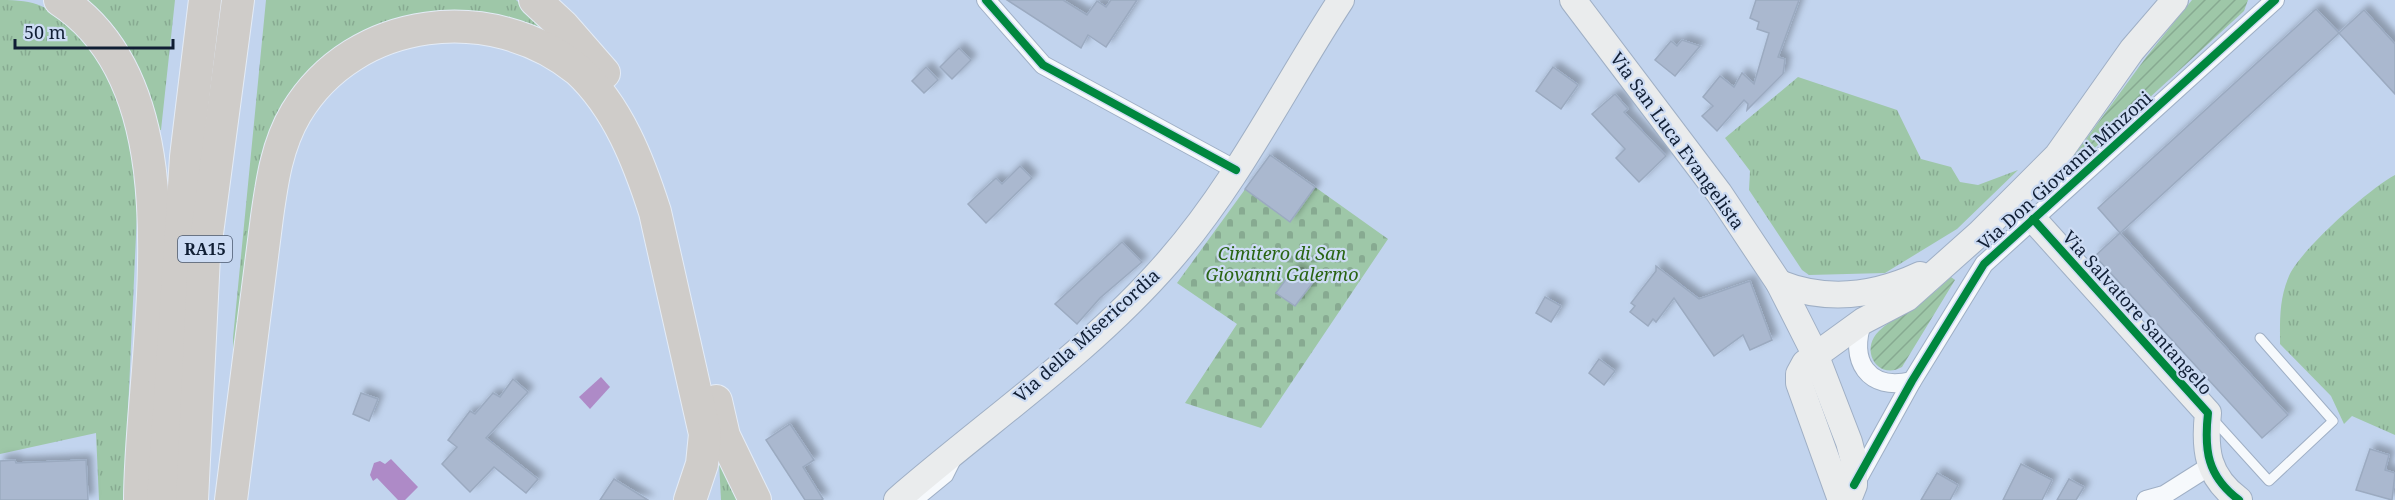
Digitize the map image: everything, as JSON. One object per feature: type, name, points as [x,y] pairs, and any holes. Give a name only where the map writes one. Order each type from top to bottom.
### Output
[{"type":"highway","points":[[60,0],[89,23],[117,60],[139,110],[149,156],[153,269],[140,500]]},
{"type":"highway","name":"RA15","points":[[163,500],[186,157],[205,0]]},
{"type":"highway","name":"RA15","points":[[192,500],[204,256],[238,0]]},
{"type":"highway","points":[[535,0],[563,26],[605,74],[641,132],[656,166],[676,228],[724,436],[755,500]]},
{"type":"highway","points":[[231,500],[270,196],[285,134],[307,96],[342,62],[363,47],[388,34],[431,24],[469,22],[510,30],[528,38],[578,70],[605,100],[636,161],[655,212],[712,466],[713,500]]},
{"type":"highway","points":[[690,500],[702,464],[705,434]]},
{"type":"main road","name":"Via della Misericordia","points":[[903,499],[968,440],[1050,373],[1154,278],[1236,170],[1341,0]]},
{"type":"main road","name":"Via San Luca Evangelista","points":[[1573,0],[1719,193],[1779,283],[1815,354],[1849,442],[1854,461],[1848,495]]},
{"type":"main road","name":"Via Don Giovanni Minzoni","points":[[1942,265],[1980,233],[2057,156],[2133,50],[2175,0]]},
{"type":"main road","name":"Via Salvatore Santangelo","points":[[2033,219],[2208,413],[2205,443],[2210,466]]},
{"type":"main road","points":[[1779,283],[1802,292],[1832,296],[1876,291],[1906,282],[1942,265]]},
{"type":"main road","points":[[1815,354],[1863,321],[1907,298],[1942,265]]},
{"type":"main road","points":[[2210,466],[2229,493],[2239,500]]},
{"type":"street","points":[[986,0],[1043,65],[1236,170]]},
{"type":"street","name":"Via Don Giovanni Minzoni","points":[[1848,495],[1912,381],[1984,264],[2275,0]]},
{"type":"street","points":[[1863,321],[1857,344],[1861,365],[1871,376],[1884,383],[1898,385],[1912,381]]},
{"type":"street","points":[[2146,500],[2164,495],[2210,466]]},
{"type":"lane","points":[[2208,413],[2269,481],[2333,421],[2260,338]]},
{"type":"green space","points":[[0,0],[24,1],[41,6],[56,15],[91,48],[116,90],[128,130],[137,213],[124,500],[99,500],[96,433],[0,454]]},
{"type":"green space","points":[[87,0],[175,0],[161,130],[159,130],[142,76],[125,42],[114,27]]},
{"type":"green space","points":[[266,0],[516,0],[543,25],[543,28],[511,19],[480,14],[449,13],[419,16],[389,23],[361,35],[334,51],[309,72],[234,369],[233,338]]},
{"type":"green space","points":[[2192,0],[2248,0],[2244,11],[2075,166],[2070,161],[2147,56]]},
{"type":"green space","points":[[1798,77],[1897,110],[1921,159],[1951,167],[1960,182],[1978,185],[2018,170],[1957,229],[1885,273],[1809,275],[1802,270],[1749,190],[1750,171],[1725,138]]},
{"type":"green space","name":"Cimitero di San Giovanni Galermo","points":[[1270,155],[1388,239],[1261,428],[1185,403],[1237,324],[1177,283]]},
{"type":"green space","points":[[2395,175],[2395,435],[2352,416],[2344,424],[2331,396],[2280,344],[2280,335],[2283,293],[2296,265],[2337,221],[2369,193]]},
{"type":"green space","points":[[1951,277],[1955,280],[1902,367],[1885,370],[1879,367],[1871,354],[1871,347],[1879,331],[1926,299]]},
{"type":"green space","points":[[719,461],[739,500],[721,500]]},
{"type":"shaded area","points":[[601,377],[610,387],[590,409],[579,397]]},
{"type":"shaded area","points":[[391,459],[418,487],[405,500],[398,500],[377,478],[373,481],[370,475],[374,463],[380,461],[385,464]]},
{"type":"building","points":[[1007,0],[1063,0],[1087,15],[1097,1],[1106,7],[1111,0],[1137,0],[1106,47],[1088,35],[1081,48]]},
{"type":"building","points":[[1756,0],[1799,0],[1778,57],[1785,59],[1783,74],[1747,110],[1748,104],[1744,100],[1717,131],[1702,116],[1713,106],[1703,97],[1720,76],[1734,87],[1742,73],[1754,84],[1769,33],[1757,29],[1759,22],[1750,18]]},
{"type":"building","points":[[2316,9],[2339,33],[2120,233],[2098,208]]},
{"type":"building","points":[[2364,10],[2395,44],[2395,94],[2339,33]]},
{"type":"building","points":[[1682,40],[1700,46],[1675,76],[1655,60],[1671,41],[1677,46]]},
{"type":"building","points":[[959,48],[971,60],[952,79],[940,67]]},
{"type":"building","points":[[926,67],[938,80],[924,93],[912,81]]},
{"type":"building","points":[[1553,67],[1578,85],[1561,109],[1536,91]]},
{"type":"building","points":[[1615,94],[1628,109],[1624,112],[1666,156],[1639,182],[1616,158],[1625,149],[1592,114]]},
{"type":"building","points":[[1270,155],[1315,187],[1290,222],[1245,189]]},
{"type":"building","points":[[1020,166],[1032,178],[986,223],[968,204],[996,178],[1002,184]]},
{"type":"building","points":[[2120,233],[2288,415],[2262,438],[2095,256]]},
{"type":"building","points":[[1122,242],[1142,262],[1100,298],[1077,324],[1055,304]]},
{"type":"building","points":[[1656,266],[1699,299],[1750,281],[1772,340],[1750,350],[1743,335],[1714,356],[1674,298],[1656,322],[1653,319],[1648,326],[1630,312],[1635,306],[1631,303],[1656,271]]},
{"type":"building","points":[[1295,267],[1314,281],[1295,306],[1276,293]]},
{"type":"building","points":[[1545,297],[1561,306],[1551,322],[1536,313]]},
{"type":"building","points":[[1599,359],[1615,371],[1604,385],[1589,373]]},
{"type":"building","points":[[513,379],[528,392],[486,438],[538,479],[526,493],[494,467],[470,492],[442,464],[457,447],[448,440],[470,411],[475,414],[493,393],[500,397]]},
{"type":"building","points":[[361,393],[378,399],[369,421],[353,414]]},
{"type":"building","points":[[790,424],[814,460],[803,467],[823,499],[821,500],[805,500],[766,440]]},
{"type":"building","points":[[2370,449],[2389,455],[2385,470],[2395,473],[2392,500],[2356,490]]},
{"type":"building","points":[[15,460],[16,463],[86,460],[88,500],[0,500],[0,461]]},
{"type":"building","points":[[2021,464],[2052,480],[2042,500],[2003,500]]},
{"type":"building","points":[[1937,473],[1958,485],[1950,500],[1921,500]]},
{"type":"building","points":[[614,479],[648,500],[600,500]]},
{"type":"building","points":[[2069,479],[2084,487],[2076,500],[2057,500]]},
{"type":"cycle path","points":[[986,0],[1043,65],[1236,170]]},
{"type":"cycle path","points":[[1854,485],[1912,381],[1984,264],[2275,0]]},
{"type":"cycle path","points":[[2033,219],[2208,413],[2207,439],[2210,461],[2220,481],[2239,500]]}]
